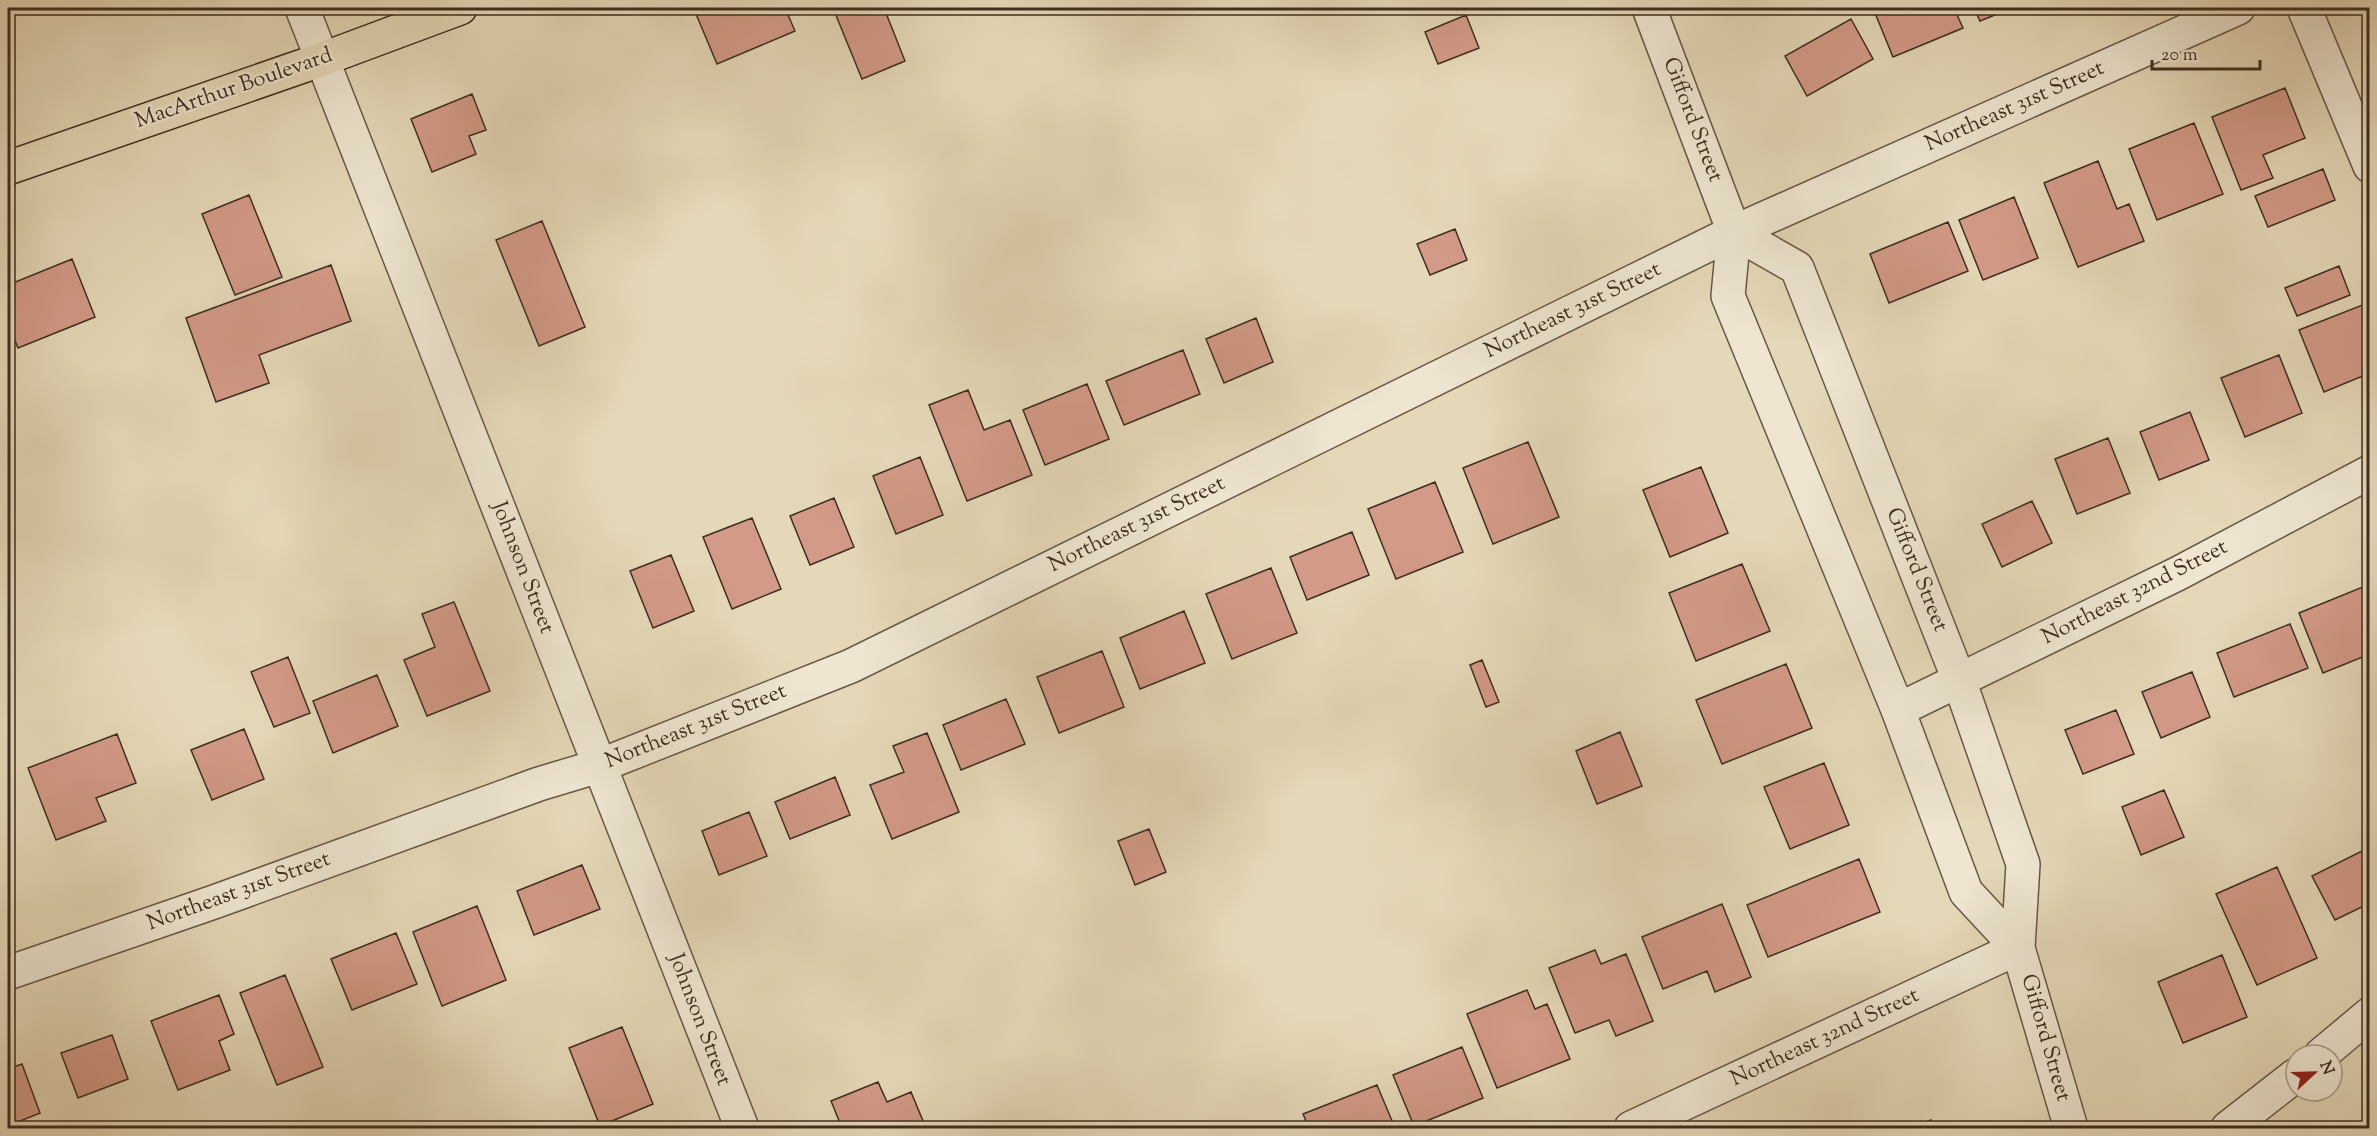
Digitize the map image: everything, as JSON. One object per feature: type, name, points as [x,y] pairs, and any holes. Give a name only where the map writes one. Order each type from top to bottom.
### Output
[{"type":"main road","name":"MacArthur Boulevard","points":[[8,168],[323,59],[460,8]]},
{"type":"street","name":"Johnson Street","points":[[302,8],[742,1128]]},
{"type":"street","name":"Gifford Street","points":[[1649,8],[1734,232],[1728,296],[1898,710],[1966,892],[2018,948]]},
{"type":"street","name":"Northeast 31st Street","points":[[8,973],[214,902],[539,784],[599,766],[851,666],[1734,232],[2238,8]]},
{"type":"street","points":[[2304,8],[2370,166]]},
{"type":"street","name":"Gifford Street","points":[[1734,232],[1797,268],[1959,680],[2023,864],[2018,948],[2071,1128]]},
{"type":"street","name":"Northeast 32nd Street","points":[[1898,710],[2177,574],[2370,472]]},
{"type":"street","name":"Northeast 32nd Street","points":[[1631,1128],[2018,948]]},
{"type":"street","points":[[2335,1043],[2370,1014]]},
{"type":"street","points":[[2228,1128],[2284,1084]]},
{"type":"building","points":[[712,8],[785,8],[795,31],[717,64],[696,14]]},
{"type":"building","points":[[833,8],[884,8],[905,61],[862,79]]},
{"type":"building","points":[[1873,8],[1954,8],[1963,28],[1893,57]]},
{"type":"building","points":[[1974,8],[2012,8],[1980,21]]},
{"type":"building","points":[[1466,15],[1479,48],[1438,64],[1425,32]]},
{"type":"building","points":[[1851,19],[1873,59],[1807,96],[1785,56]]},
{"type":"building","points":[[2285,88],[2305,138],[2263,155],[2273,178],[2241,190],[2212,117]]},
{"type":"building","points":[[472,94],[486,130],[469,136],[476,154],[432,172],[411,119]]},
{"type":"building","points":[[2194,123],[2223,194],[2157,220],[2129,149]]},
{"type":"building","points":[[2098,161],[2117,209],[2129,204],[2144,241],[2078,267],[2044,183]]},
{"type":"building","points":[[2323,169],[2335,200],[2268,227],[2255,196]]},
{"type":"building","points":[[249,195],[282,277],[235,295],[202,214]]},
{"type":"building","points":[[2014,197],[2038,258],[1983,280],[1959,220]]},
{"type":"building","points":[[542,221],[585,327],[539,346],[496,240]]},
{"type":"building","points":[[1948,222],[1968,271],[1889,303],[1870,254]]},
{"type":"building","points":[[1455,229],[1467,260],[1430,275],[1417,244]]},
{"type":"building","points":[[72,259],[95,317],[18,348],[8,323],[8,285]]},
{"type":"building","points":[[331,265],[351,321],[259,355],[269,383],[216,402],[186,318]]},
{"type":"building","points":[[2339,266],[2350,295],[2297,316],[2285,288]]},
{"type":"building","points":[[2370,302],[2370,373],[2324,392],[2299,330]]},
{"type":"building","points":[[1256,318],[1273,362],[1224,383],[1206,339]]},
{"type":"building","points":[[1183,350],[1200,394],[1124,425],[1106,381]]},
{"type":"building","points":[[2279,355],[2302,413],[2245,437],[2221,378]]},
{"type":"building","points":[[1087,384],[1109,439],[1045,465],[1023,410]]},
{"type":"building","points":[[968,390],[984,430],[1010,420],[1032,475],[967,501],[929,405]]},
{"type":"building","points":[[2190,412],[2209,460],[2159,480],[2140,432]]},
{"type":"building","points":[[2108,438],[2130,493],[2077,514],[2055,459]]},
{"type":"building","points":[[1528,442],[1559,517],[1493,544],[1463,468]]},
{"type":"building","points":[[920,457],[943,515],[896,534],[873,476]]},
{"type":"building","points":[[1701,467],[1728,533],[1670,557],[1643,490]]},
{"type":"building","points":[[1435,482],[1463,552],[1396,579],[1368,509]]},
{"type":"building","points":[[834,498],[854,547],[810,565],[790,516]]},
{"type":"building","points":[[2032,501],[2052,543],[2002,567],[1982,524]]},
{"type":"building","points":[[752,518],[781,589],[732,609],[703,537]]},
{"type":"building","points":[[1352,532],[1369,575],[1307,600],[1290,557]]},
{"type":"building","points":[[671,555],[694,611],[653,628],[630,571]]},
{"type":"building","points":[[1742,564],[1770,631],[1696,661],[1669,593]]},
{"type":"building","points":[[1271,568],[1297,633],[1232,659],[1206,594]]},
{"type":"building","points":[[2370,584],[2370,624],[2367,625],[2370,630],[2370,654],[2323,673],[2299,613]]},
{"type":"building","points":[[454,602],[490,691],[427,716],[404,660],[435,647],[422,614]]},
{"type":"building","points":[[1184,611],[1205,663],[1140,689],[1120,638]]},
{"type":"building","points":[[2290,624],[2308,668],[2234,697],[2217,653]]},
{"type":"building","points":[[1102,651],[1124,707],[1059,733],[1037,677]]},
{"type":"building","points":[[288,657],[310,713],[274,727],[251,672]]},
{"type":"building","points":[[1482,660],[1499,702],[1486,707],[1470,665]]},
{"type":"building","points":[[1786,664],[1812,728],[1722,764],[1696,700]]},
{"type":"building","points":[[2192,672],[2210,717],[2161,738],[2142,692]]},
{"type":"building","points":[[377,675],[398,726],[333,753],[313,701]]},
{"type":"building","points":[[1006,699],[1025,744],[961,770],[943,725]]},
{"type":"building","points":[[2116,710],[2134,754],[2083,774],[2065,730]]},
{"type":"building","points":[[244,729],[264,779],[212,800],[191,750]]},
{"type":"building","points":[[1620,732],[1642,786],[1597,804],[1576,751]]},
{"type":"building","points":[[927,733],[959,812],[892,839],[870,785],[904,772],[893,746]]},
{"type":"building","points":[[117,734],[136,783],[96,798],[106,821],[56,840],[28,768]]},
{"type":"building","points":[[1824,763],[1849,825],[1790,849],[1764,787]]},
{"type":"building","points":[[835,777],[850,815],[790,839],[775,802]]},
{"type":"building","points":[[2164,790],[2184,837],[2141,855],[2122,807]]},
{"type":"building","points":[[749,812],[767,856],[719,875],[702,831]]},
{"type":"building","points":[[1149,829],[1166,872],[1135,885],[1118,841]]},
{"type":"building","points":[[2370,847],[2370,903],[2335,920],[2312,876]]},
{"type":"building","points":[[1859,859],[1880,912],[1768,957],[1747,905]]},
{"type":"building","points":[[582,865],[600,909],[534,935],[517,891]]},
{"type":"building","points":[[2277,867],[2317,958],[2257,985],[2216,894]]},
{"type":"building","points":[[1722,904],[1751,977],[1715,992],[1707,971],[1663,989],[1642,937]]},
{"type":"building","points":[[477,906],[506,980],[442,1006],[413,932]]},
{"type":"building","points":[[396,933],[417,984],[352,1010],[331,959]]},
{"type":"building","points":[[1595,950],[1601,964],[1626,954],[1653,1021],[1616,1036],[1609,1020],[1575,1033],[1549,968]]},
{"type":"building","points":[[2222,955],[2247,1017],[2183,1043],[2158,982]]},
{"type":"building","points":[[285,975],[323,1067],[277,1085],[240,993]]},
{"type":"building","points":[[1527,990],[1535,1009],[1547,1004],[1570,1059],[1497,1088],[1467,1014]]},
{"type":"building","points":[[219,995],[234,1034],[219,1041],[230,1070],[178,1090],[151,1021]]},
{"type":"building","points":[[622,1027],[653,1104],[600,1126],[569,1048]]},
{"type":"building","points":[[112,1035],[128,1079],[78,1098],[61,1053]]},
{"type":"building","points":[[1462,1047],[1483,1098],[1414,1126],[1393,1075]]},
{"type":"building","points":[[22,1064],[40,1113],[8,1126],[8,1069]]},
{"type":"building","points":[[878,1082],[887,1102],[911,1092],[926,1128],[842,1128],[831,1101]]},
{"type":"building","points":[[1377,1085],[1395,1128],[1309,1128],[1303,1114]]},
{"type":"building","points":[[1931,1120],[1934,1128],[1910,1128]]}]
